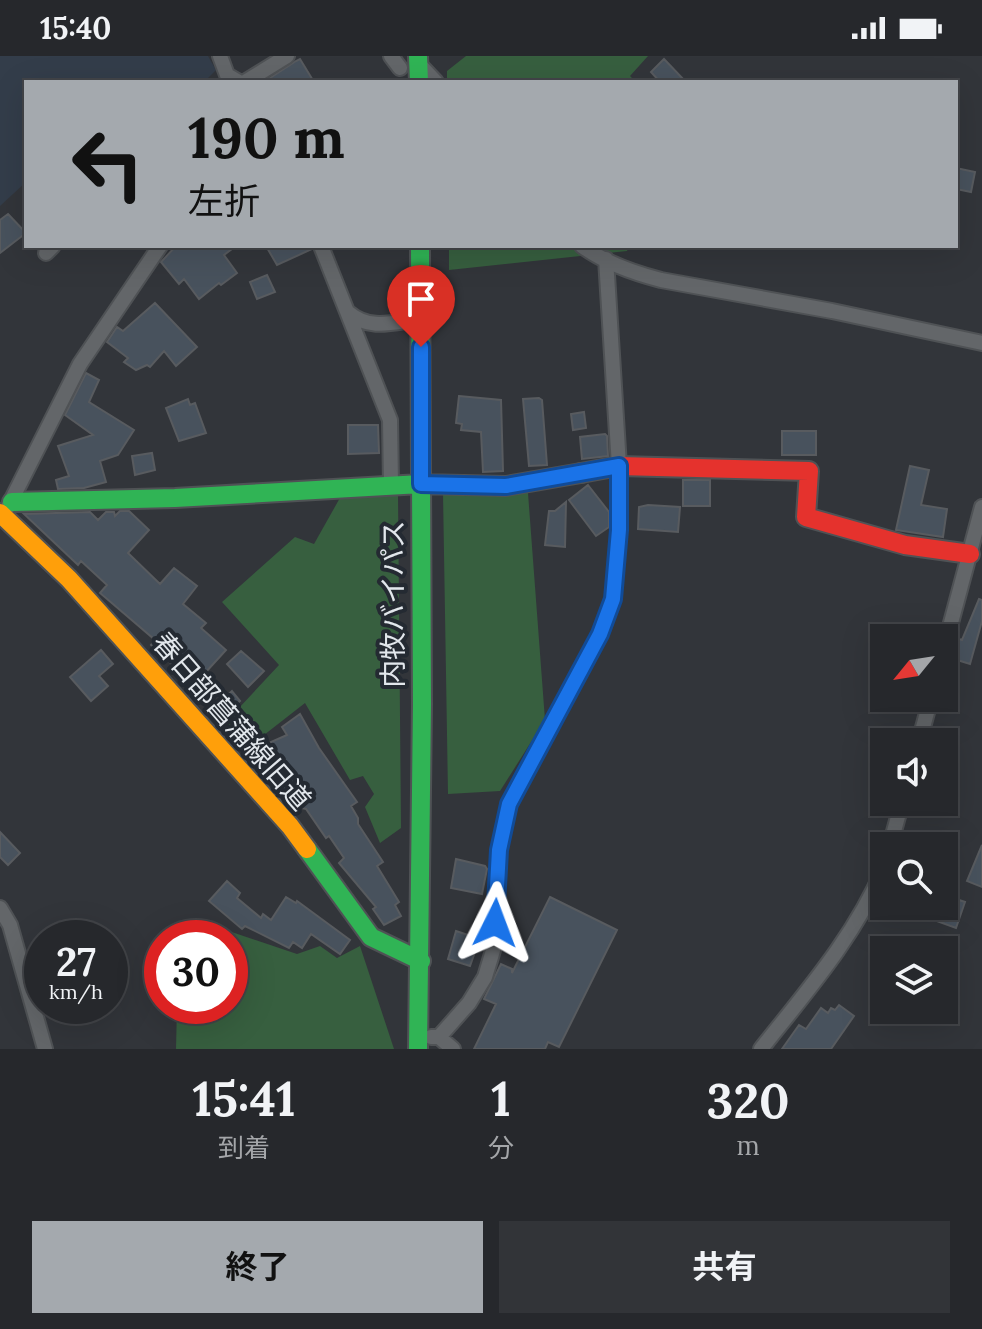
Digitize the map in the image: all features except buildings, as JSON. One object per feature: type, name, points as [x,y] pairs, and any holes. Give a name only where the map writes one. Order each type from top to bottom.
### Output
[{"type":"street","points":[[220,56],[229,80]]},
{"type":"street","points":[[248,80],[287,56]]},
{"type":"street","points":[[409,65],[433,80]]},
{"type":"street","points":[[4,511],[80,364],[159,248]]},
{"type":"street","points":[[322,248],[390,420],[391,485]]},
{"type":"street","name":"内牧バイパス","points":[[418,1043],[421,961],[420,248]]},
{"type":"street","points":[[586,248],[638,274],[661,280],[832,311],[982,343]]},
{"type":"street","points":[[418,1043],[439,1037],[469,1003],[485,977],[494,947],[499,850],[509,804],[600,634],[613,599],[619,530],[619,466],[606,259]]},
{"type":"street","points":[[348,313],[360,323],[371,325],[420,319]]},
{"type":"street","points":[[4,511],[391,485],[506,486],[619,466],[809,471],[806,517],[905,545],[970,554]]},
{"type":"street","points":[[951,624],[982,507]]},
{"type":"street","name":"春日部菖蒲線旧道","points":[[4,511],[69,579],[290,826],[371,937],[383,946],[421,961]]},
{"type":"street","points":[[761,1049],[834,958],[870,899]]},
{"type":"street","points":[[0,908],[10,925],[45,1049]]},
{"type":"street","points":[[439,1037],[453,1049]]},
{"type":"shaded area","points":[[0,56],[208,56],[216,70],[206,80],[24,80],[24,184],[0,206]]},
{"type":"green space","points":[[466,56],[648,56],[630,76],[634,80],[447,80],[447,71]]},
{"type":"green space","points":[[449,248],[628,248],[627,251],[449,270]]},
{"type":"green space","points":[[443,493],[528,493],[545,720],[500,791],[448,794]]},
{"type":"green space","points":[[398,494],[401,828],[380,843],[365,807],[374,794],[363,776],[350,780],[305,703],[264,735],[276,768],[268,780],[225,723],[279,665],[222,602],[295,537],[314,544],[341,496]]},
{"type":"green space","points":[[248,937],[297,954],[320,946],[337,958],[360,946],[394,1049],[176,1049],[177,1024],[248,1024]]},
{"type":"traffic: fast","points":[[418,56],[419,80]]},
{"type":"traffic: fast","points":[[418,1049],[422,704],[420,248]]},
{"type":"traffic: fast","points":[[12,502],[175,498],[421,484],[506,486],[581,473]]},
{"type":"traffic: fast","points":[[307,849],[371,937],[421,961]]},
{"type":"traffic: slow","points":[[0,513],[69,579],[290,826],[307,849]]},
{"type":"traffic: jam","points":[[581,473],[619,466],[809,471],[806,517],[905,545],[970,554]]},
{"type":"route","points":[[421,347],[421,484],[506,486],[619,466],[619,530],[613,599],[600,634],[509,804],[499,850],[495,923]]}]
